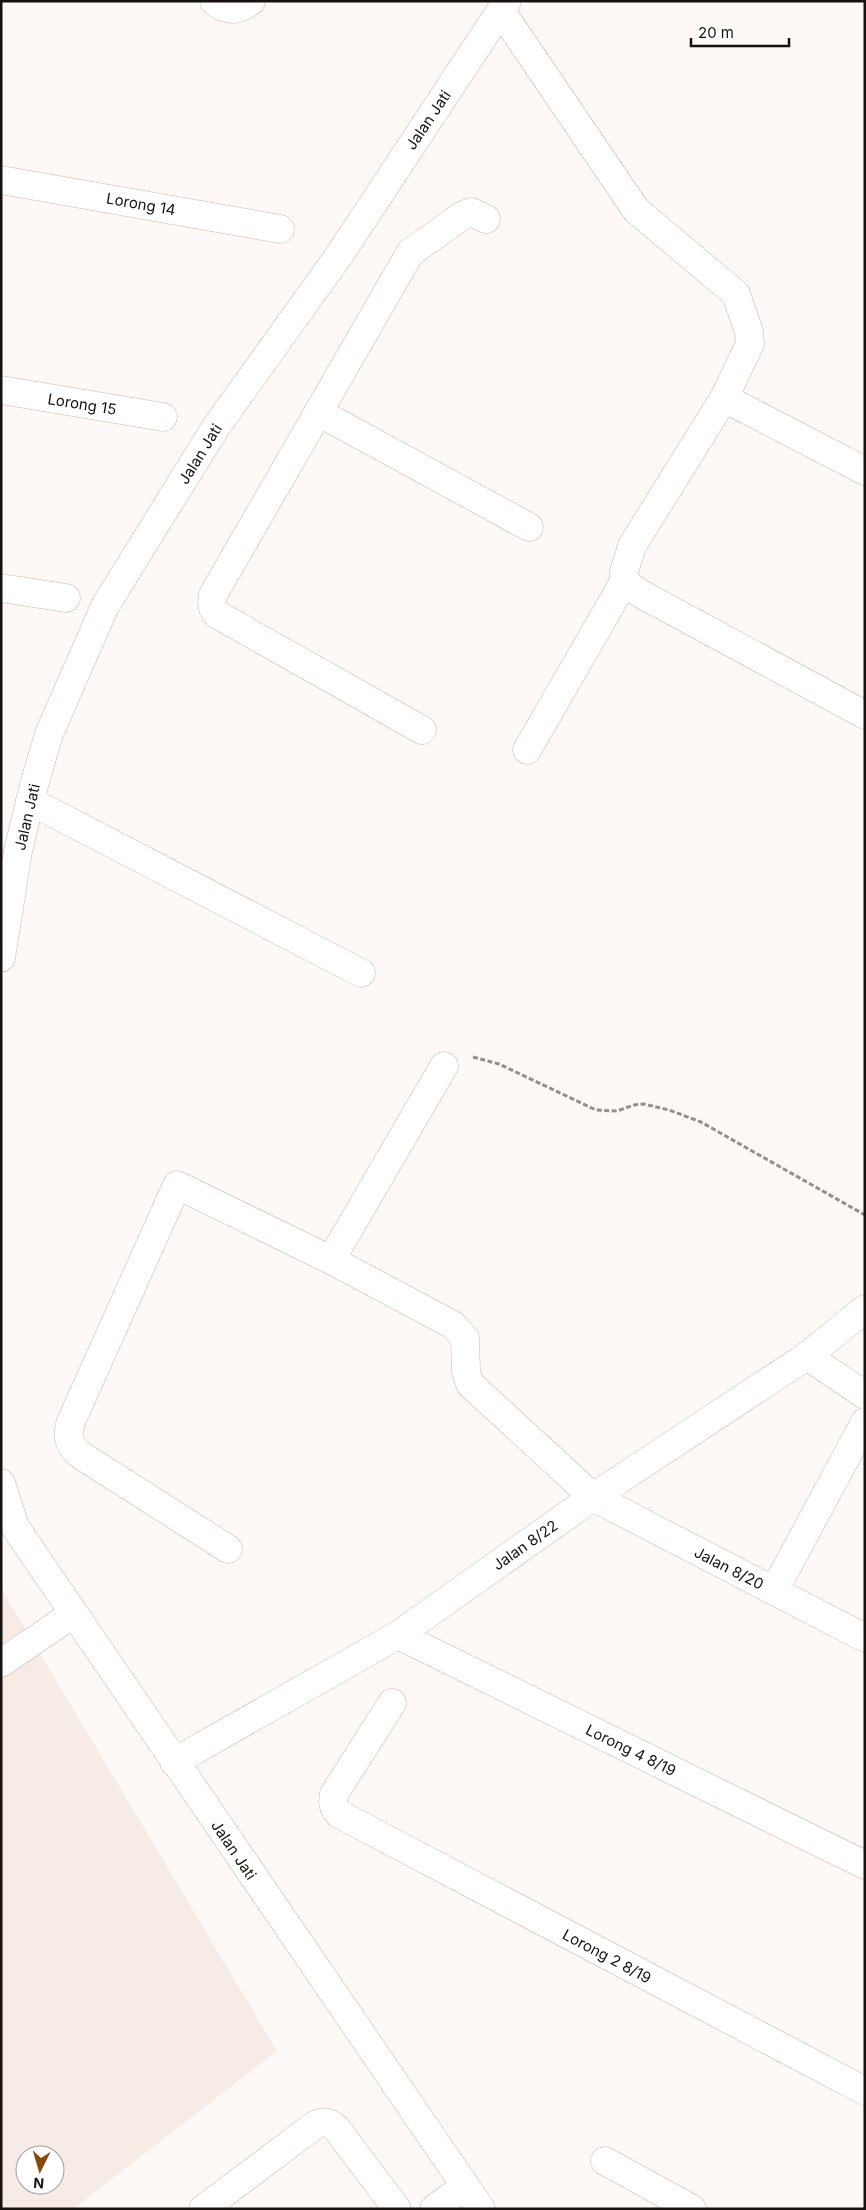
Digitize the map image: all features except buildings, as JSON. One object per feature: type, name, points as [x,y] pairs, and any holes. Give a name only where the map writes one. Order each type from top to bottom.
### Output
[{"type":"street","points":[[214,1],[224,8],[234,10],[251,1]]},
{"type":"street","points":[[504,6],[636,210],[736,294],[749,332],[750,344],[724,398],[632,546],[624,572],[624,582],[527,750]]},
{"type":"street","name":"Jalan Jati","points":[[1,958],[18,851],[30,801],[50,734],[104,606],[216,427],[340,254],[504,6]]},
{"type":"street","name":"Lorong 14","points":[[1,180],[280,229]]},
{"type":"street","points":[[422,730],[218,615],[214,610],[212,602],[213,595],[410,253],[463,215],[471,212],[486,219]]},
{"type":"street","name":"Lorong 15","points":[[1,390],[163,417]]},
{"type":"street","points":[[724,398],[865,471]]},
{"type":"street","points":[[318,412],[529,527]]},
{"type":"street","points":[[624,582],[643,595],[865,715]]},
{"type":"street","points":[[1,588],[66,598]]},
{"type":"street","points":[[30,801],[361,973]]},
{"type":"street","points":[[228,1549],[79,1454],[69,1441],[68,1432],[70,1424],[177,1185],[331,1260],[444,1066]]},
{"type":"street","name":"Jalan 8/20","points":[[331,1260],[460,1331],[465,1338],[466,1371],[470,1384],[593,1497],[865,1638]]},
{"type":"street","name":"Jalan 8/22","points":[[174,1762],[398,1635],[593,1497],[807,1356],[865,1309]]},
{"type":"street","points":[[807,1356],[865,1395]]},
{"type":"street","points":[[774,1591],[865,1422]]},
{"type":"street","name":"Jalan Jati","points":[[1,1483],[15,1527],[481,2209]]},
{"type":"street","points":[[1,1663],[73,1614]]},
{"type":"street","name":"Lorong 4 8/19","points":[[398,1635],[865,1865]]},
{"type":"street","name":"Lorong 2 8/19","points":[[392,1703],[334,1794],[332,1801],[334,1808],[350,1821],[865,2091]]},
{"type":"street","points":[[203,2209],[315,2125],[323,2122],[330,2123],[336,2128],[397,2209]]},
{"type":"street","points":[[605,2161],[692,2209]]},
{"type":"street","points":[[434,2209],[465,2186]]},
{"type":"path","points":[[444,1066],[465,1055],[500,1064],[596,1110],[617,1111],[634,1105],[644,1104],[669,1110],[701,1122],[865,1215]]},
{"type":"shaded area","points":[[1,1588],[277,2051],[73,2209],[1,2209]]}]
